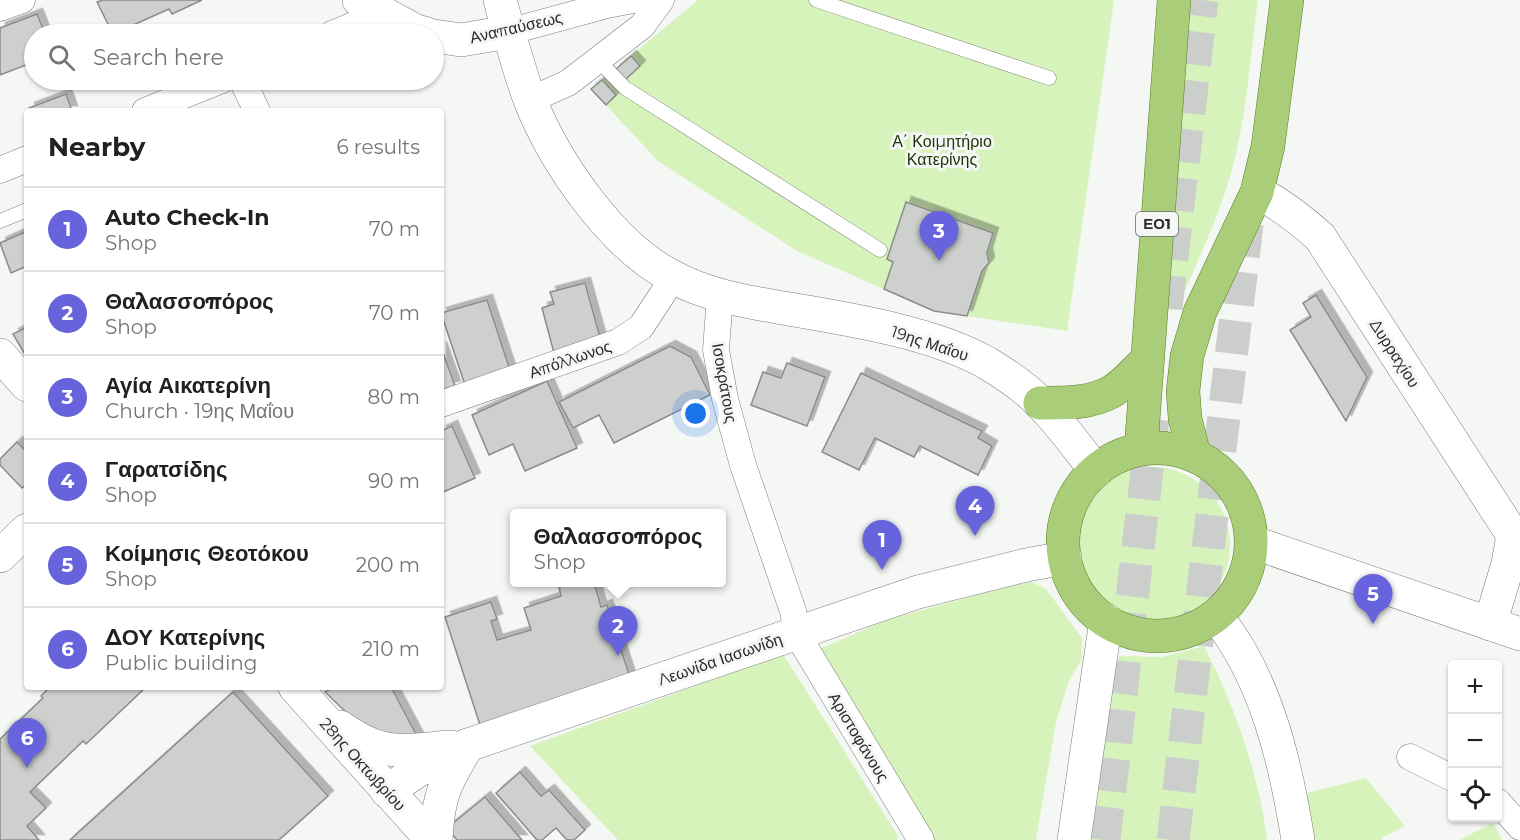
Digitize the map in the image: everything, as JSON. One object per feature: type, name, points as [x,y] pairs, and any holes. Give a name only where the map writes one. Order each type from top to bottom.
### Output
[{"type":"main road","points":[[500,0],[530,100],[552,143],[596,210],[621,239],[645,260],[673,278],[720,296]]},
{"type":"main road","name":"ΕΟ1","points":[[1141,449],[1174,0]]},
{"type":"main road","points":[[1194,455],[1185,418],[1183,391],[1187,356],[1200,312],[1257,192],[1268,146],[1287,0]]},
{"type":"main road","points":[[371,7],[403,24]]},
{"type":"main road","name":"Αναπαύσεως","points":[[444,37],[461,40],[508,32]]},
{"type":"main road","name":"Δυρραχίου","points":[[1257,192],[1277,202],[1298,217],[1320,237],[1516,540]]},
{"type":"main road","name":"19ης Μαΐου","points":[[720,296],[908,334],[962,351],[987,364],[1040,403],[1096,471]]},
{"type":"main road","points":[[0,354],[24,382]]},
{"type":"main road","points":[[1040,403],[1073,404],[1113,391],[1148,360]]},
{"type":"main road","points":[[1141,449],[1177,450],[1194,455],[1217,469],[1236,490],[1248,514],[1252,542],[1248,570],[1235,595],[1216,616],[1190,630],[1162,636],[1132,633],[1106,620],[1086,603],[1072,582],[1065,558],[1063,534],[1069,510],[1080,489],[1096,471],[1117,457],[1141,449]]},
{"type":"main road","points":[[0,556],[24,533]]},
{"type":"main road","points":[[1252,542],[1505,629],[1508,564],[1516,540]]},
{"type":"main road","name":"Λεωνίδα Ιασωνίδη","points":[[387,791],[417,771],[468,745],[918,592],[1026,565],[1065,558]]},
{"type":"main road","points":[[1216,616],[1235,641],[1253,677],[1272,726],[1289,784],[1298,840]]},
{"type":"main road","points":[[1074,840],[1106,620]]},
{"type":"main road","name":"28ης Οκτωβρίου","points":[[298,690],[387,791],[434,840]]},
{"type":"main road","points":[[319,714],[356,737],[379,747],[405,750],[468,745]]},
{"type":"main road","points":[[434,840],[440,799],[450,774],[468,745]]},
{"type":"street","points":[[0,8],[22,0]]},
{"type":"street","name":"Αναπαύσεως","points":[[508,32],[633,0]]},
{"type":"street","points":[[530,100],[568,82],[598,60],[642,26],[661,0]]},
{"type":"street","points":[[346,24],[371,7]]},
{"type":"street","points":[[152,108],[197,90]]},
{"type":"street","points":[[247,90],[255,108]]},
{"type":"street","points":[[0,170],[24,160]]},
{"type":"street","name":"Απόλλωνος","points":[[444,403],[618,342],[641,327],[673,278]]},
{"type":"street","name":"Ισοκράτους","points":[[720,296],[716,350],[725,399],[743,465],[793,611],[796,633]]},
{"type":"street","name":"Αριστοφάνους","points":[[796,633],[921,840]]},
{"type":"street","points":[[1410,758],[1448,776]]},
{"type":"street","points":[[1502,807],[1520,827]]},
{"type":"lane","points":[[816,0],[1049,78]]},
{"type":"lane","points":[[598,60],[625,88],[880,250]]},
{"type":"lane","points":[[0,221],[24,211]]},
{"type":"green space","name":"Α΄ Κοιμητήριο Κατερίνης","points":[[698,0],[1114,0],[1067,331],[934,311],[797,251],[658,161],[591,89]]},
{"type":"green space","points":[[1181,0],[1258,0],[1244,109],[1231,173],[1213,224],[1177,309],[1171,311],[1168,305]]},
{"type":"green space","points":[[1152,467],[1167,468],[1182,473],[1207,490],[1224,515],[1229,530],[1229,560],[1224,575],[1207,600],[1182,617],[1167,622],[1152,623],[1137,622],[1122,617],[1097,600],[1080,575],[1075,560],[1074,545],[1075,530],[1080,515],[1097,490],[1122,473],[1137,468]]},
{"type":"green space","points":[[1032,582],[1046,589],[1082,638],[1081,661],[1069,680],[1056,722],[1036,840],[926,840],[815,651],[884,621],[1012,585]]},
{"type":"green space","points":[[1204,646],[1244,740],[1258,790],[1267,840],[1082,840],[1109,696],[1115,681],[1119,656],[1162,657]]},
{"type":"green space","points":[[783,654],[898,836],[897,840],[618,840],[530,746]]},
{"type":"green space","points":[[1366,778],[1405,826],[1381,838],[1382,840],[1310,840],[1303,794]]},
{"type":"green space","points":[[1493,823],[1502,840],[1459,840]]},
{"type":"building","points":[[103,0],[202,0],[172,14],[169,9],[135,24],[108,24],[97,2]]},
{"type":"building","points":[[37,14],[41,24],[24,24],[24,66],[0,75],[0,28]]},
{"type":"building","points":[[631,56],[640,66],[625,80],[615,70]]},
{"type":"building","points":[[602,80],[616,95],[606,105],[591,89]]},
{"type":"building","points":[[66,94],[71,108],[29,108]]},
{"type":"building","points":[[906,202],[993,233],[987,253],[989,263],[982,271],[967,316],[934,311],[884,289],[893,262],[887,259]]},
{"type":"building","points":[[24,232],[24,267],[11,273],[0,243]]},
{"type":"building","points":[[585,283],[601,341],[554,353],[542,308],[554,304],[550,292]]},
{"type":"building","points":[[1316,295],[1367,377],[1346,421],[1290,330],[1311,317],[1303,303]]},
{"type":"building","points":[[487,300],[510,370],[465,385],[444,322],[444,312]]},
{"type":"building","points":[[24,328],[24,353],[13,334]]},
{"type":"building","points":[[670,346],[691,357],[710,395],[614,443],[599,415],[573,428],[559,402]]},
{"type":"building","points":[[444,355],[455,386],[444,389]]},
{"type":"building","points":[[787,363],[825,377],[807,426],[751,405],[763,372],[781,378]]},
{"type":"building","points":[[861,373],[982,431],[978,438],[992,446],[978,475],[920,446],[914,457],[875,438],[859,470],[822,452]]},
{"type":"building","points":[[547,381],[577,448],[525,471],[513,444],[489,455],[472,415]]},
{"type":"building","points":[[452,426],[475,478],[444,492],[444,430]]},
{"type":"building","points":[[17,442],[24,449],[24,486],[22,488],[0,465],[0,459]]},
{"type":"building","points":[[559,587],[595,587],[601,607],[607,605],[631,681],[481,728],[445,617],[491,602],[497,619],[491,621],[497,640],[531,630],[524,608],[561,596]]},
{"type":"building","points":[[47,690],[143,690],[86,744],[83,741],[30,792],[46,808],[27,826],[39,840],[0,840],[0,739],[43,698],[41,696]]},
{"type":"building","points":[[329,690],[393,690],[418,738],[374,739],[325,692]]},
{"type":"building","points":[[233,692],[328,796],[279,840],[70,840]]},
{"type":"building","points":[[520,772],[541,796],[549,790],[585,830],[574,840],[567,840],[556,828],[542,840],[537,840],[496,793]]},
{"type":"building","points":[[485,797],[522,840],[457,840],[447,828]]},
{"type":"tunnel","points":[[1166,308],[1202,0]]},
{"type":"tunnel","points":[[1173,840],[1248,216]]},
{"type":"tunnel","points":[[1104,840],[1153,419]]},
{"type":"place","name":"Αγία Αικατερίνη","points":[[939,261]]},
{"type":"place","name":"Γαρατσίδης","points":[[975,536]]},
{"type":"place","name":"Auto Check-In","points":[[882,570]]},
{"type":"place","name":"Κοίμησις Θεοτόκου","points":[[1373,624]]},
{"type":"place","name":"Θαλασσοπόρος","points":[[618,656]]},
{"type":"place","name":"ΔΟΥ Κατερίνης","points":[[27,768]]}]
